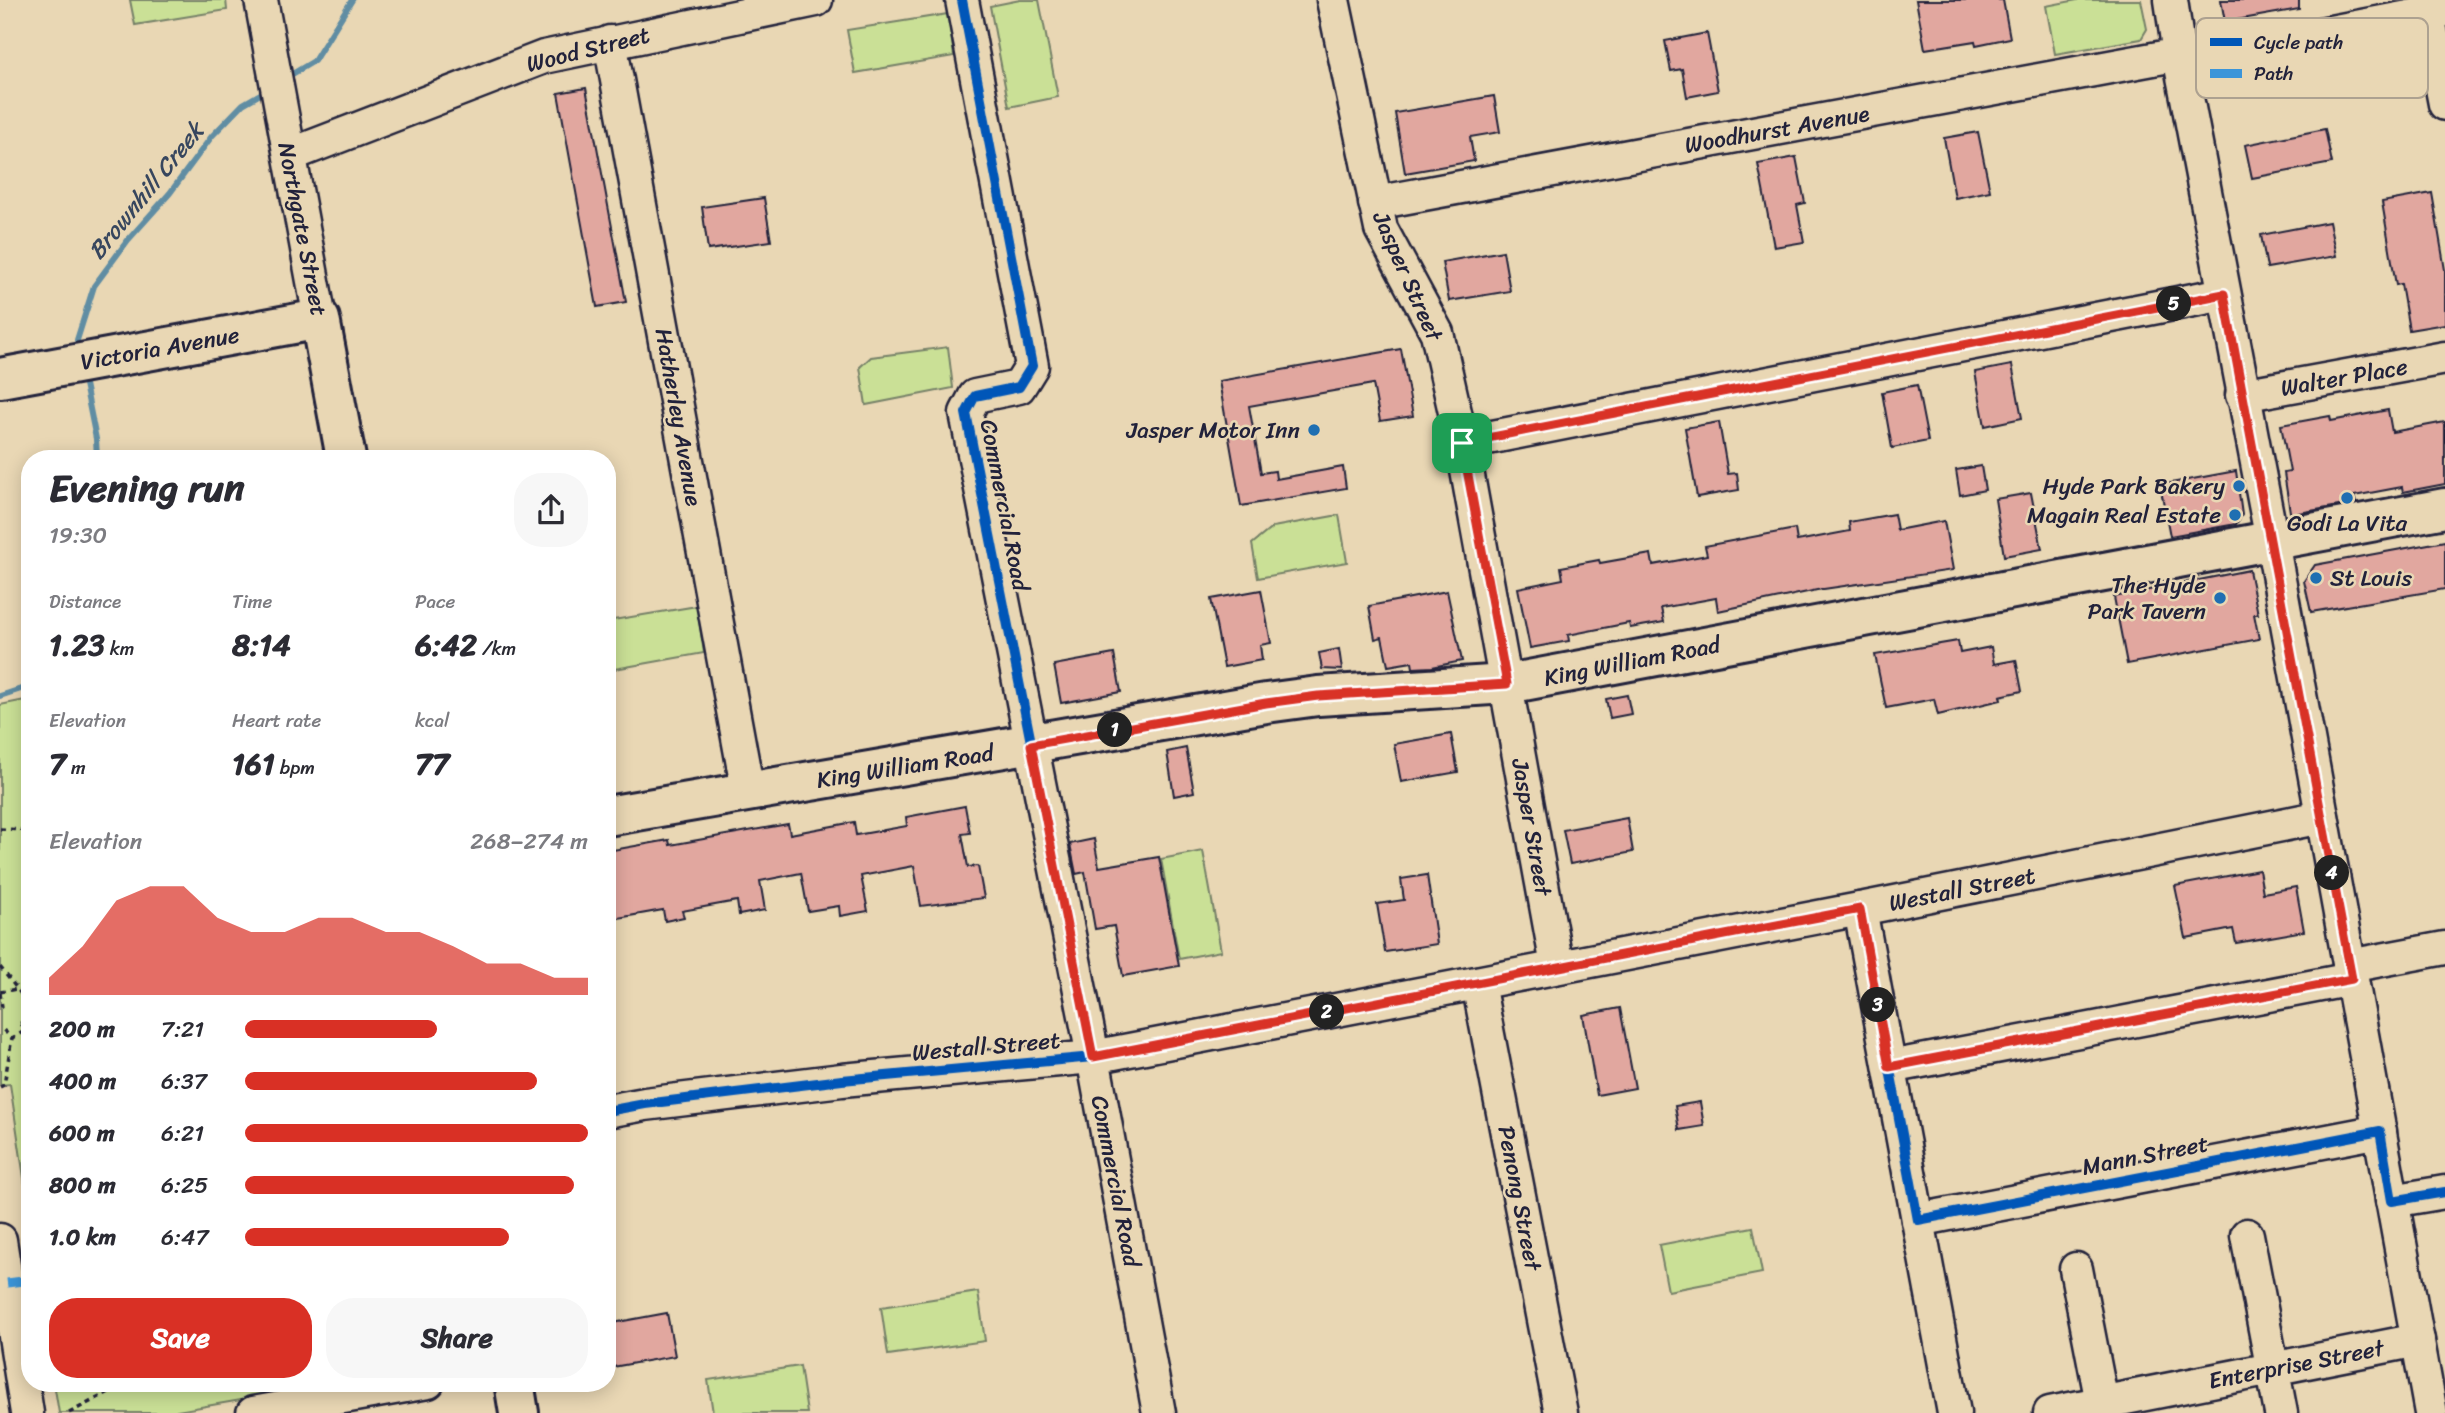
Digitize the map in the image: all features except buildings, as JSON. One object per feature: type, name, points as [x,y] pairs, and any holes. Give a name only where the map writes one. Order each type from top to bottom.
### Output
[{"type":"main road","name":"Victoria Avenue","points":[[0,378],[320,319]]},
{"type":"main road","name":"Northgate Street","points":[[320,319],[345,450]]},
{"type":"main road","name":"King William Road","points":[[616,814],[1229,709],[1318,696],[1507,684],[2445,508]]},
{"type":"main road","points":[[516,1392],[519,1413]]},
{"type":"street","name":"Northgate Street","points":[[261,0],[320,319]]},
{"type":"street","name":"Wood Street","points":[[290,155],[544,57],[610,42],[718,9],[816,0]]},
{"type":"street","name":"Commercial Road","points":[[962,0],[1032,366],[1019,387],[975,396],[965,413],[1093,1057],[1160,1413]]},
{"type":"street","name":"Jasper Street","points":[[1333,0],[1381,229],[1437,332],[1462,443],[1557,966]]},
{"type":"street","points":[[2171,0],[2431,1413]]},
{"type":"street","name":"Woodhurst Avenue","points":[[2403,18],[2437,12]]},
{"type":"street","points":[[2437,12],[2445,104]]},
{"type":"street","name":"Hatherley Avenue","points":[[610,42],[748,792]]},
{"type":"street","name":"Woodhurst Avenue","points":[[1375,203],[2196,54]]},
{"type":"street","points":[[1462,443],[2224,294]]},
{"type":"street","name":"Walter Place","points":[[2242,395],[2445,358]]},
{"type":"street","name":"Westall Street","points":[[616,1109],[842,1080],[1093,1057],[2322,817]]},
{"type":"street","points":[[1860,909],[1954,1413]]},
{"type":"street","points":[[1889,1067],[2351,972],[2445,948]]},
{"type":"street","name":"Penong Street","points":[[1478,983],[1561,1413]]},
{"type":"street","name":"Mann Street","points":[[1918,1220],[2379,1131]]},
{"type":"street","points":[[2392,1201],[2445,1192]]},
{"type":"street","points":[[2247,1235],[2281,1413]]},
{"type":"street","points":[[0,1240],[21,1375]]},
{"type":"street","points":[[2076,1269],[2103,1408]]},
{"type":"street","name":"Enterprise Street","points":[[2049,1413],[2103,1408],[2272,1369],[2418,1340]]},
{"type":"street","points":[[24,1392],[27,1413]]},
{"type":"street","points":[[253,1413],[372,1392]]},
{"type":"path","points":[[0,829],[21,830]]},
{"type":"path","points":[[0,967],[21,994]]},
{"type":"path","points":[[0,1008],[0,992],[17,989]]},
{"type":"path","points":[[0,1027],[12,1038]]},
{"type":"path","points":[[12,1038],[21,1033]]},
{"type":"path","points":[[0,1087],[4,1085],[12,1038]]},
{"type":"path","points":[[69,1413],[109,1392]]},
{"type":"green space","points":[[130,0],[226,0],[227,10],[135,25]]},
{"type":"green space","points":[[1020,0],[1039,0],[1058,97],[1009,107],[990,6]]},
{"type":"green space","points":[[2077,0],[2141,0],[2147,29],[2141,39],[2055,54],[2046,6]]},
{"type":"green space","points":[[948,14],[954,56],[855,73],[847,30]]},
{"type":"green space","points":[[948,347],[953,388],[866,405],[860,367],[871,357]]},
{"type":"green space","points":[[1339,515],[1347,562],[1258,578],[1252,544],[1273,527]]},
{"type":"green space","points":[[697,606],[704,653],[616,669],[616,620]]},
{"type":"green space","points":[[21,701],[21,1158],[10,1084],[0,1085],[0,705]]},
{"type":"green space","points":[[1203,851],[1221,951],[1179,959],[1161,859]]},
{"type":"green space","points":[[1753,1227],[1762,1273],[1668,1291],[1659,1245]]},
{"type":"green space","points":[[978,1292],[985,1341],[888,1355],[881,1307]]},
{"type":"green space","points":[[800,1366],[807,1413],[713,1413],[708,1380]]},
{"type":"green space","points":[[56,1392],[287,1392],[166,1413],[59,1413]]},
{"type":"waterway","name":"Brownhill Creek","points":[[284,79],[314,61],[352,0]]},
{"type":"waterway","name":"Brownhill Creek","points":[[79,350],[77,340],[94,286],[128,240],[170,193],[212,136],[243,104],[269,89]]},
{"type":"waterway","name":"Brownhill Creek","points":[[83,374],[97,450]]},
{"type":"waterway","name":"Brownhill Creek","points":[[0,696],[21,689]]},
{"type":"marked path","points":[[7,1283],[21,1281]]},
{"type":"cycle path","points":[[962,0],[1032,366],[1019,387],[975,396],[966,413],[1093,1057]]},
{"type":"cycle path","points":[[616,1109],[842,1080],[1093,1057],[1860,909],[1918,1220],[2380,1131],[2392,1201],[2445,1192]]},
{"type":"place","name":"Jasper Motor Inn","points":[[1314,430]]},
{"type":"place","name":"Hyde Park Bakery","points":[[2239,486]]},
{"type":"place","name":"Godi La Vita","points":[[2347,498]]},
{"type":"place","name":"Magain Real Estate","points":[[2235,515]]},
{"type":"place","name":"St Louis","points":[[2316,578]]},
{"type":"place","name":"The Hyde Park Tavern","points":[[2220,598]]},
{"type":"route","points":[[2224,294],[2352,979],[1889,1067],[1860,909],[1093,1057],[1031,745],[1318,696],[1507,684],[1462,443],[2224,294]]}]
